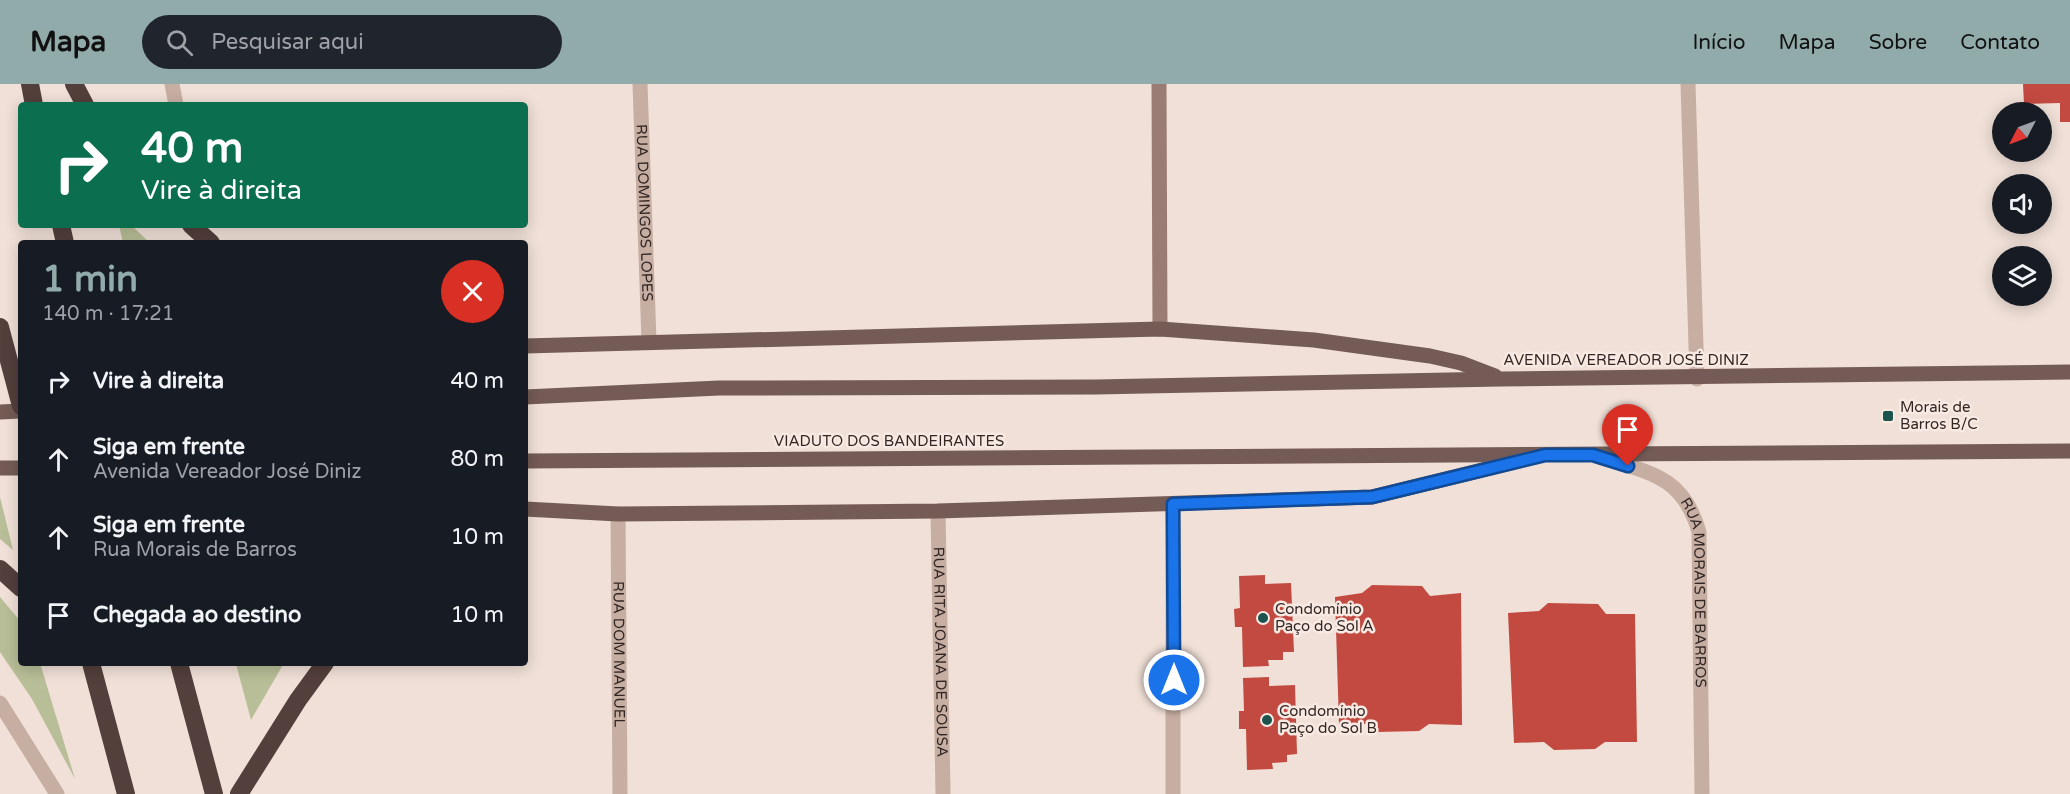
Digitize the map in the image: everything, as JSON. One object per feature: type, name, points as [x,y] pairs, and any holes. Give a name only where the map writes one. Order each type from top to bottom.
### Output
[{"type":"highway","points":[[30,84],[33,102]]},
{"type":"highway","points":[[74,84],[83,102]]},
{"type":"highway","points":[[194,228],[208,240]]},
{"type":"highway","points":[[0,327],[18,395]]},
{"type":"highway","points":[[0,569],[18,585]]},
{"type":"highway","points":[[91,666],[126,794]]},
{"type":"highway","points":[[180,666],[214,794]]},
{"type":"highway","points":[[239,794],[298,700],[323,666]]},
{"type":"main road","points":[[528,346],[649,340],[1160,329],[1314,340],[1419,355],[1461,363],[1500,379]]},
{"type":"main road","name":"AVENIDA VEREADOR JOSÉ DINIZ","points":[[528,397],[720,388],[1183,386],[1500,379],[1697,379],[2070,372]]},
{"type":"main road","points":[[0,411],[18,411]]},
{"type":"main road","points":[[528,509],[618,514],[938,511],[1372,497],[1545,455],[2070,451]]},
{"type":"main road","name":"VIADUTO DOS BANDEIRANTES","points":[[528,461],[1545,455]]},
{"type":"main road","points":[[0,468],[18,468]]},
{"type":"street","points":[[172,84],[175,102]]},
{"type":"street","name":"RUA DOMINGOS LOPES","points":[[640,84],[649,340]]},
{"type":"street","points":[[1159,84],[1160,329]]},
{"type":"street","points":[[1688,84],[1697,379]]},
{"type":"street","name":"RUA MORAIS DE BARROS","points":[[1593,455],[1663,479],[1678,491],[1693,510],[1699,532],[1702,794]]},
{"type":"street","points":[[1173,504],[1173,794]]},
{"type":"street","name":"RUA RITA JOANA DE SOUSA","points":[[938,511],[943,794]]},
{"type":"street","name":"RUA DOM MANUEL","points":[[618,514],[620,794]]},
{"type":"street","points":[[0,703],[57,794]]},
{"type":"green space","points":[[120,228],[134,228],[147,240],[122,240]]},
{"type":"green space","points":[[0,497],[13,550],[0,539]]},
{"type":"green space","points":[[0,597],[18,618],[18,666],[41,666],[75,779],[32,699],[0,652]]},
{"type":"green space","points":[[237,666],[282,666],[251,720]]},
{"type":"building","points":[[2023,84],[2070,84],[2070,122],[2060,122],[2060,103],[2024,102]]},
{"type":"building","name":"Condomínio Paço do Sol A","points":[[1265,575],[1265,584],[1291,583],[1294,652],[1283,652],[1283,660],[1268,660],[1269,666],[1243,667],[1242,627],[1235,627],[1234,609],[1240,608],[1239,576]]},
{"type":"building","points":[[1372,585],[1422,586],[1430,596],[1461,593],[1462,725],[1429,724],[1419,731],[1378,732],[1368,724],[1339,724],[1335,597],[1362,593]]},
{"type":"building","points":[[1548,603],[1598,604],[1606,614],[1635,614],[1637,742],[1605,742],[1595,749],[1554,750],[1544,742],[1514,743],[1508,613],[1539,611]]},
{"type":"building","name":"Condomínio Paço do Sol B","points":[[1269,677],[1269,686],[1295,685],[1297,754],[1287,755],[1287,762],[1272,763],[1273,769],[1247,770],[1246,729],[1239,729],[1239,711],[1244,711],[1243,678]]},
{"type":"place","name":"Morais de Barros B/C","points":[[1888,416]]},
{"type":"place","name":"Condomínio Paço do Sol A","points":[[1263,618]]},
{"type":"place","name":"Condomínio Paço do Sol B","points":[[1267,720]]},
{"type":"route","points":[[1174,680],[1173,504],[1372,497],[1545,455],[1593,455],[1628,466]]}]
